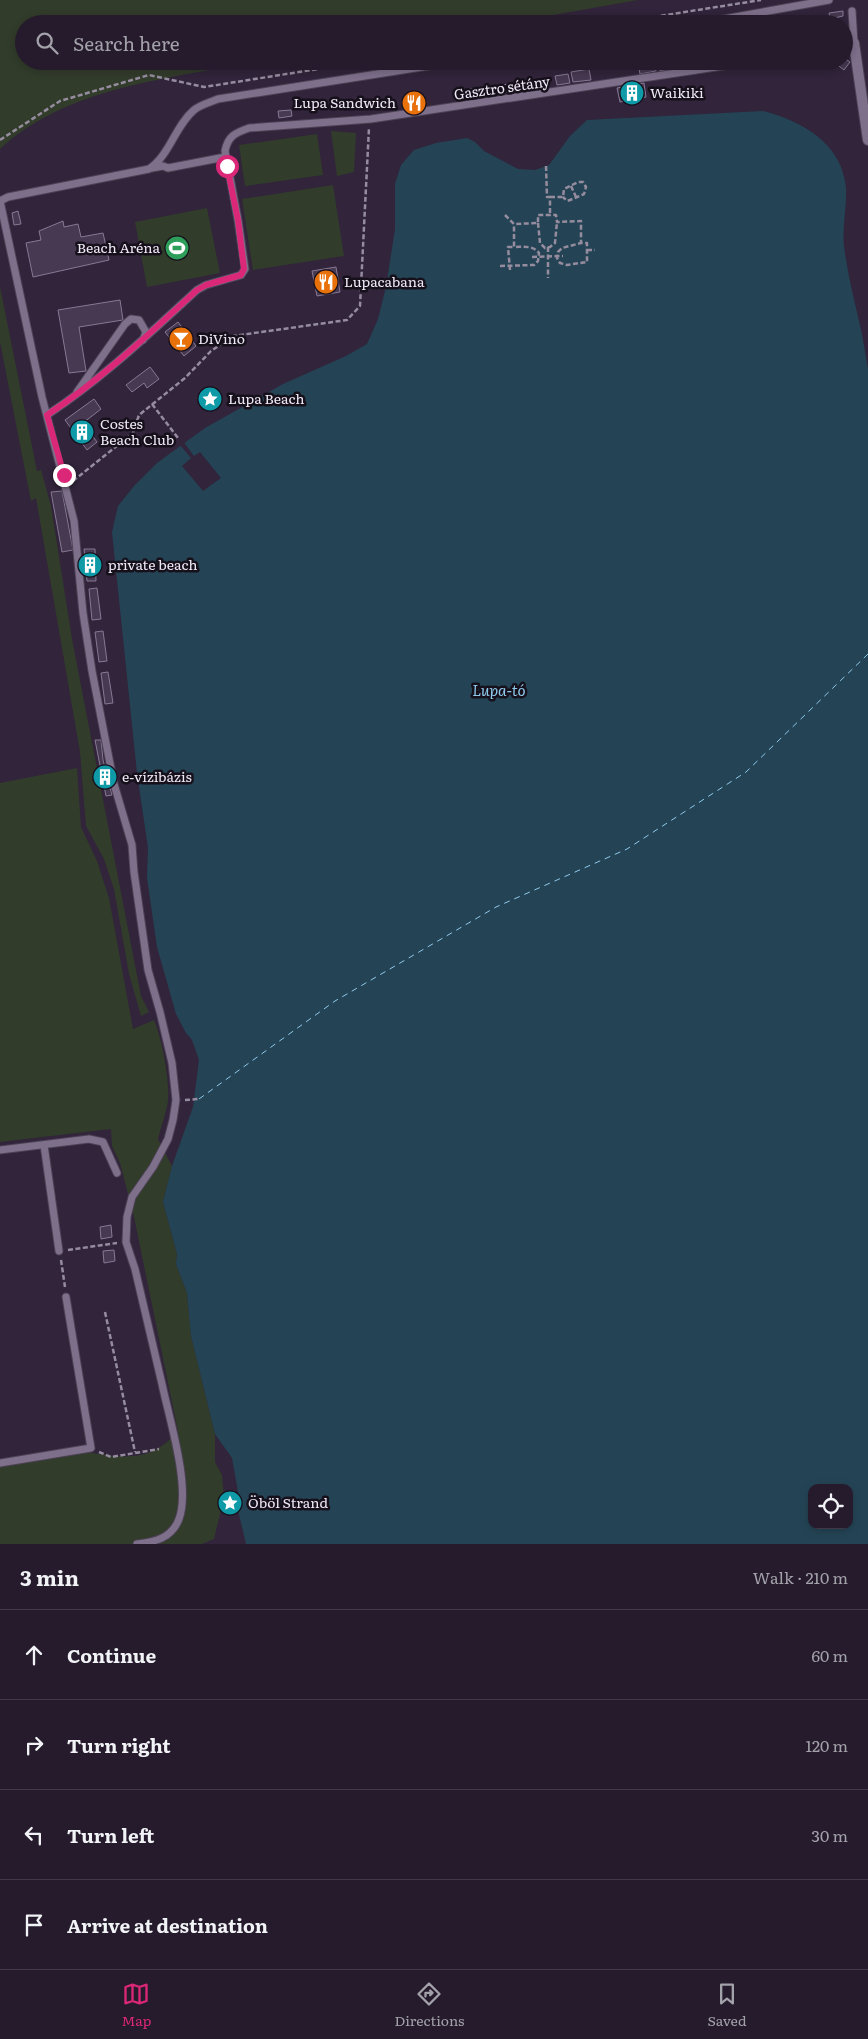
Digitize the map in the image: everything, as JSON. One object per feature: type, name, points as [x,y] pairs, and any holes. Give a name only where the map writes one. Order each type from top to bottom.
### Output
[{"type":"street","points":[[853,64],[868,140]]},
{"type":"lane","points":[[746,15],[829,0]]},
{"type":"lane","points":[[852,11],[852,15]]},
{"type":"lane","points":[[149,168],[156,164],[182,124],[194,110],[218,99],[403,70]]},
{"type":"lane","name":"Gasztro sétány","points":[[226,157],[227,141],[233,134],[249,128],[371,119],[696,70]]},
{"type":"lane","points":[[47,415],[73,398],[142,341],[197,290],[206,285],[241,275],[244,269],[238,220],[226,157],[168,168],[163,166],[149,168],[11,196],[0,201],[47,415],[74,521],[83,613],[92,671],[114,784],[132,846],[148,970],[172,1063],[176,1100],[168,1139],[154,1167],[132,1197],[126,1217],[126,1242],[135,1270],[175,1443],[183,1501],[179,1519],[170,1533],[154,1542],[137,1544]]},
{"type":"lane","points":[[73,398],[119,332],[131,319],[139,320],[144,326],[146,332],[142,341]]},
{"type":"lane","points":[[0,1150],[89,1139],[103,1142],[117,1173]]},
{"type":"lane","points":[[44,1145],[60,1251]]},
{"type":"lane","points":[[0,1463],[90,1448],[66,1297]]},
{"type":"path","points":[[666,15],[761,0]]},
{"type":"path","points":[[0,140],[60,101],[149,75],[204,87],[311,70]]},
{"type":"path","points":[[66,486],[134,433],[139,415],[185,378],[211,351],[233,336],[347,320],[354,314],[360,306],[368,131],[371,119]]},
{"type":"path","points":[[546,166],[547,197],[563,197],[567,201],[584,194],[586,186],[583,182],[578,182],[564,189],[563,197]]},
{"type":"path","points":[[571,186],[576,197]]},
{"type":"path","points":[[550,197],[550,216]]},
{"type":"path","points":[[505,215],[514,224],[514,246]]},
{"type":"path","points":[[538,215],[550,216],[556,215],[555,242],[545,248],[540,243],[538,215]]},
{"type":"path","points":[[557,222],[581,221],[581,243]]},
{"type":"path","points":[[514,224],[538,223]]},
{"type":"path","points":[[581,243],[587,243],[587,262],[567,265],[560,263],[557,256],[562,248],[581,243]]},
{"type":"path","points":[[500,266],[509,266],[534,265],[538,261],[539,256],[536,249],[529,246],[508,247],[509,266],[510,270]]},
{"type":"path","points":[[548,247],[548,278]]},
{"type":"path","points":[[587,250],[595,250]]},
{"type":"path","points":[[532,257],[563,256]]},
{"type":"path","points":[[152,404],[178,438]]},
{"type":"path","points":[[176,1100],[199,1099]]},
{"type":"path","points":[[66,1297],[60,1251],[126,1242]]},
{"type":"path","points":[[105,1312],[135,1452]]},
{"type":"path","points":[[90,1448],[111,1457],[159,1449]]},
{"type":"green space","points":[[0,0],[638,0],[553,15],[15,15],[15,70],[212,70],[158,80],[89,98],[57,111],[27,128],[0,149]]},
{"type":"green space","points":[[331,131],[356,133],[354,172],[337,176]]},
{"type":"green space","points":[[317,134],[323,175],[245,186],[239,145]]},
{"type":"green space","points":[[333,185],[344,256],[253,270],[242,199]]},
{"type":"green space","name":"Beach Aréna","points":[[207,208],[220,273],[147,287],[135,222]]},
{"type":"green space","points":[[0,287],[37,471],[41,470],[51,506],[72,639],[141,996],[149,1012],[141,1016],[129,974],[114,889],[104,859],[86,826],[80,752],[36,498],[31,501],[0,342]]},
{"type":"green space","points":[[77,768],[81,827],[97,861],[109,898],[133,1029],[154,1020],[165,1060],[168,1101],[158,1139],[172,1166],[163,1202],[177,1254],[176,1264],[187,1293],[191,1336],[215,1434],[215,1462],[222,1475],[224,1497],[214,1539],[202,1544],[0,1544],[0,1466],[50,1450],[73,1450],[135,1456],[150,1452],[164,1444],[178,1431],[134,1217],[120,1163],[112,1146],[111,1129],[0,1142],[0,783]]},
{"type":"water","name":"Lupa-tó","points":[[763,111],[792,121],[818,136],[837,158],[843,172],[846,188],[844,246],[868,369],[868,1544],[246,1544],[238,1510],[238,1492],[232,1458],[215,1434],[191,1336],[187,1293],[176,1264],[177,1254],[163,1202],[172,1166],[193,1107],[199,1060],[192,1040],[176,1014],[157,947],[147,878],[148,848],[137,773],[112,532],[118,506],[134,486],[157,463],[205,428],[283,384],[346,356],[367,344],[378,319],[386,287],[395,229],[395,184],[401,165],[414,150],[436,143],[467,138],[475,142],[484,151],[518,169],[535,170],[549,165],[570,136],[587,120]]},
{"type":"pier","points":[[183,441],[194,456],[200,452],[221,478],[203,491],[182,466],[191,458],[179,444]]},
{"type":"building","points":[[843,11],[843,15],[829,15],[829,13]]},
{"type":"building","points":[[589,70],[591,80],[573,82],[571,72]]},
{"type":"building","points":[[639,70],[656,70],[656,71],[640,74]]},
{"type":"building","points":[[568,74],[570,83],[557,85],[555,76]]},
{"type":"building","points":[[517,83],[518,91],[495,94],[494,86]]},
{"type":"building","name":"Waikiki","points":[[644,83],[646,97],[620,102],[617,88]]},
{"type":"building","points":[[490,87],[491,97],[470,99],[469,89]]},
{"type":"building","name":"Lupa Sandwich","points":[[422,97],[424,107],[405,110],[404,99]]},
{"type":"building","points":[[291,110],[292,116],[279,118],[278,111]]},
{"type":"building","points":[[18,211],[21,224],[14,225],[12,213]]},
{"type":"building","points":[[63,221],[64,227],[78,224],[81,237],[103,233],[109,260],[33,277],[26,243],[41,240],[39,231]]},
{"type":"building","name":"Lupacabana","points":[[336,267],[340,292],[317,296],[312,271]]},
{"type":"building","points":[[120,300],[123,320],[79,327],[86,371],[69,373],[58,310]]},
{"type":"building","name":"DiVino","points":[[178,322],[196,346],[184,356],[165,332]]},
{"type":"building","points":[[150,367],[159,379],[147,388],[144,383],[132,392],[126,385]]},
{"type":"building","name":"Costes Beach Club","points":[[94,399],[101,409],[83,423],[97,442],[87,450],[65,420]]},
{"type":"building","points":[[62,491],[73,550],[62,552],[51,492]]},
{"type":"building","name":"private beach","points":[[84,549],[95,549],[96,581],[87,581]]},
{"type":"building","name":"private beach","points":[[97,588],[101,619],[92,620],[89,589]]},
{"type":"building","points":[[103,631],[107,661],[99,662],[95,632]]},
{"type":"building","points":[[108,672],[113,703],[105,704],[101,673]]},
{"type":"building","name":"e-vízibázis","points":[[95,740],[101,740],[103,760],[112,795],[106,796]]},
{"type":"building","points":[[111,1225],[112,1237],[101,1239],[100,1227]]},
{"type":"building","points":[[114,1250],[115,1261],[104,1263],[103,1251]]},
{"type":"ferry route","points":[[199,1099],[335,1001],[496,907],[627,849],[746,772],[868,654]]},
{"type":"place","name":"Waikiki","points":[[632,93]]},
{"type":"place","name":"Lupa Sandwich","points":[[414,103]]},
{"type":"place","name":"Beach Aréna","points":[[177,248]]},
{"type":"place","name":"Lupacabana","points":[[326,282]]},
{"type":"place","name":"DiVino","points":[[181,339]]},
{"type":"place","name":"Lupa Beach","points":[[210,399]]},
{"type":"place","name":"Costes Beach Club","points":[[82,432]]},
{"type":"place","name":"private beach","points":[[90,565]]},
{"type":"place","name":"e-vízibázis","points":[[105,777]]},
{"type":"place","name":"Öböl Strand","points":[[230,1503]]},
{"type":"route","points":[[64,475],[47,415],[73,398],[142,341],[197,290],[206,285],[241,275],[244,269],[238,220],[227,166]]}]
